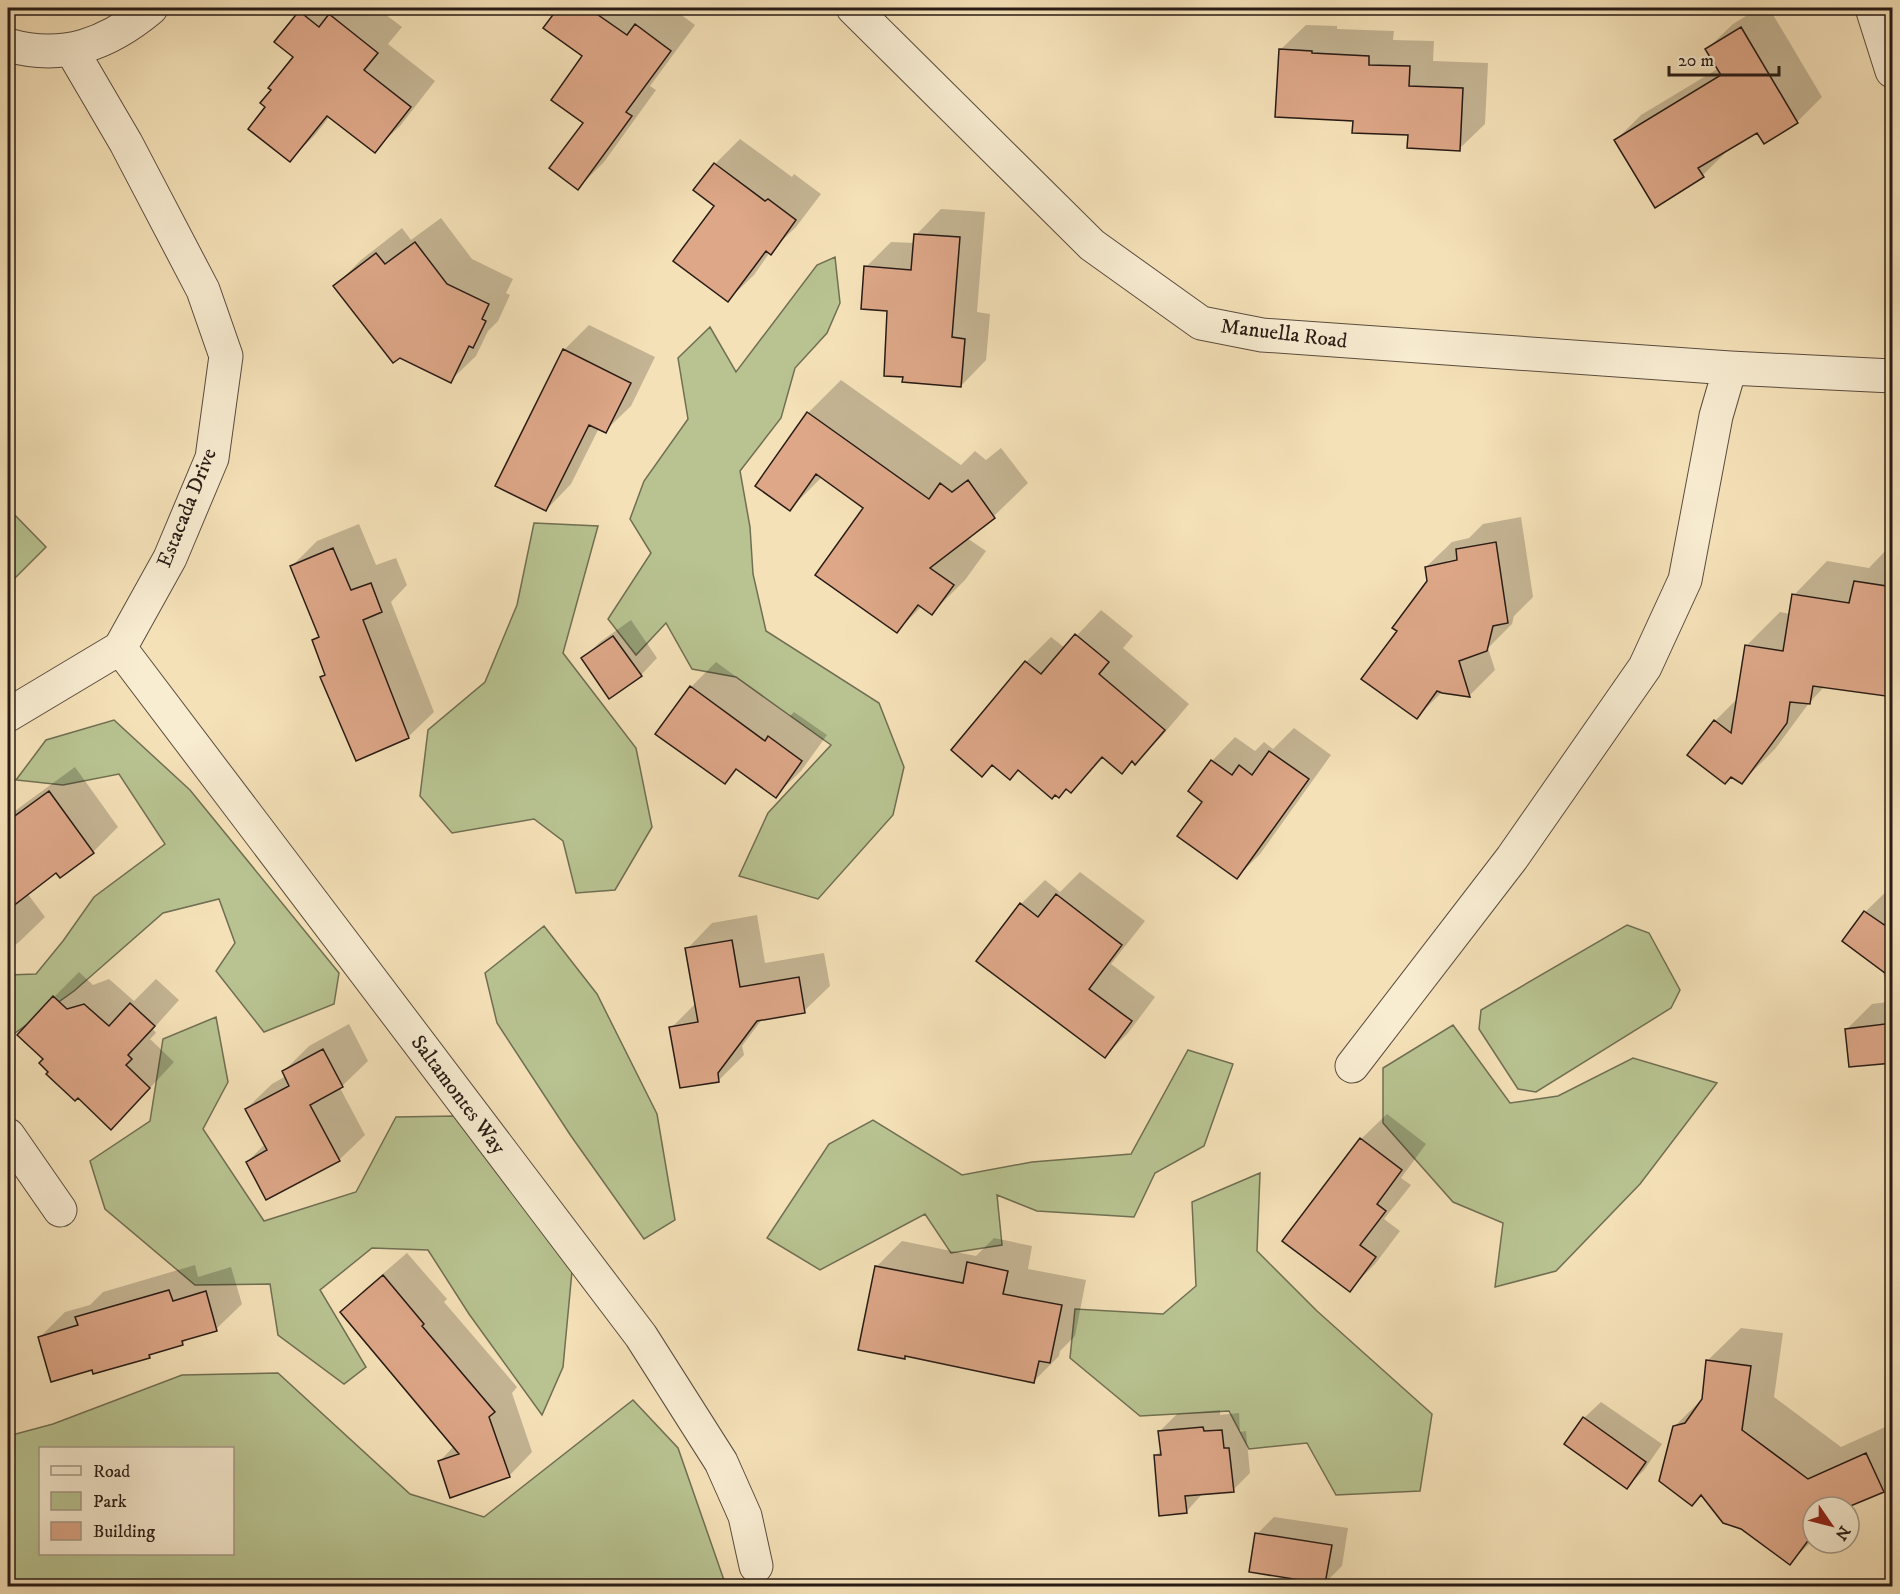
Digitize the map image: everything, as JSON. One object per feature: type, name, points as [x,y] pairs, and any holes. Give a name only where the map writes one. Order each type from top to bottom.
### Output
[{"type":"street","points":[[8,45],[27,50],[52,52],[102,41],[132,23],[151,8]]},
{"type":"street","name":"Manuella Road","points":[[854,8],[1092,245],[1201,323],[1262,335],[1730,368],[1893,376]]},
{"type":"street","points":[[1872,8],[1893,71]]},
{"type":"street","name":"Estacada Drive","points":[[71,49],[126,143],[203,290],[226,357],[212,458],[170,558],[120,648]]},
{"type":"street","points":[[1352,1066],[1512,858],[1645,667],[1685,580],[1716,416],[1730,368]]},
{"type":"street","points":[[8,715],[120,648]]},
{"type":"street","name":"Saltamontes Way","points":[[120,648],[641,1336],[721,1462],[745,1516],[756,1566]]},
{"type":"street","points":[[8,1135],[60,1210]]},
{"type":"green space","points":[[835,257],[840,303],[827,333],[795,368],[781,418],[740,471],[750,527],[753,574],[766,631],[879,703],[904,767],[893,815],[818,899],[739,876],[768,813],[831,745],[736,677],[692,669],[666,623],[636,655],[608,619],[651,553],[630,519],[644,481],[688,419],[678,358],[710,327],[736,372],[817,265]]},
{"type":"green space","points":[[8,508],[46,547],[8,585]]},
{"type":"green space","points":[[534,523],[598,526],[563,653],[636,748],[652,827],[615,890],[576,893],[563,841],[534,819],[452,833],[420,796],[428,730],[485,682],[517,605]]},
{"type":"green space","points":[[114,720],[190,790],[339,973],[334,1004],[264,1032],[216,971],[235,943],[219,899],[163,913],[74,991],[8,1038],[8,975],[36,974],[94,897],[165,844],[119,774],[63,785],[16,780],[46,740]]},
{"type":"green space","points":[[1627,925],[1649,933],[1680,990],[1671,1008],[1536,1092],[1518,1089],[1479,1029],[1481,1010]]},
{"type":"green space","points":[[544,926],[597,994],[657,1114],[675,1220],[644,1239],[571,1136],[497,1023],[485,973]]},
{"type":"green space","points":[[216,1017],[228,1082],[203,1129],[264,1221],[356,1192],[396,1117],[457,1116],[572,1271],[563,1367],[542,1415],[469,1314],[428,1250],[372,1248],[320,1290],[366,1367],[344,1384],[278,1335],[270,1284],[195,1285],[105,1209],[90,1161],[150,1121],[163,1039]]},
{"type":"green space","points":[[1453,1025],[1510,1103],[1558,1096],[1633,1058],[1717,1083],[1640,1184],[1556,1271],[1495,1287],[1503,1223],[1453,1202],[1383,1123],[1383,1068]]},
{"type":"green space","points":[[1188,1050],[1233,1064],[1204,1146],[1155,1173],[1134,1217],[1037,1211],[997,1195],[1002,1245],[951,1253],[925,1214],[820,1270],[767,1238],[829,1144],[873,1120],[962,1175],[1032,1162],[1131,1154]]},
{"type":"green space","points":[[1260,1173],[1257,1251],[1317,1311],[1432,1414],[1420,1491],[1336,1495],[1307,1443],[1249,1449],[1229,1411],[1140,1416],[1070,1358],[1075,1309],[1163,1314],[1196,1286],[1192,1202]]},
{"type":"green space","points":[[278,1373],[410,1494],[484,1517],[633,1400],[678,1448],[726,1586],[39,1586],[8,1579],[8,1436],[53,1424],[182,1375]]},
{"type":"building","points":[[558,8],[588,8],[627,35],[635,24],[671,51],[626,112],[632,116],[578,190],[549,168],[583,123],[551,100],[582,56],[543,28]]},
{"type":"building","points":[[299,11],[319,27],[329,14],[378,53],[364,70],[411,107],[375,153],[327,116],[290,162],[248,129],[265,107],[260,103],[271,90],[268,88],[293,57],[274,42]]},
{"type":"building","points":[[1741,27],[1798,123],[1764,144],[1757,133],[1698,168],[1704,177],[1655,208],[1614,140],[1721,75],[1705,49]]},
{"type":"building","points":[[1279,49],[1369,56],[1369,65],[1410,66],[1409,86],[1463,88],[1460,151],[1407,148],[1408,135],[1352,133],[1353,121],[1275,117]]},
{"type":"building","points":[[714,163],[765,201],[768,199],[796,220],[771,255],[766,251],[728,302],[673,261],[714,206],[693,190]]},
{"type":"building","points":[[914,234],[960,237],[952,337],[965,339],[961,387],[902,382],[903,377],[884,376],[887,311],[861,309],[864,266],[911,270]]},
{"type":"building","points":[[415,242],[447,284],[489,304],[482,319],[486,321],[473,348],[469,346],[451,383],[400,358],[393,363],[333,286],[376,253],[385,264]]},
{"type":"building","points":[[563,349],[631,383],[606,433],[589,425],[546,511],[495,486]]},
{"type":"building","points":[[807,412],[929,499],[940,483],[952,492],[968,480],[995,518],[930,568],[954,585],[932,615],[918,605],[897,633],[815,575],[863,508],[816,474],[790,511],[755,486]]},
{"type":"building","points":[[1496,542],[1508,623],[1493,626],[1487,651],[1459,661],[1470,697],[1437,691],[1417,719],[1361,679],[1397,631],[1392,628],[1427,581],[1425,567],[1457,560],[1456,549]]},
{"type":"building","points":[[333,548],[351,590],[371,583],[382,612],[363,620],[409,738],[356,761],[320,677],[325,675],[312,640],[319,637],[290,566]]},
{"type":"building","points":[[1854,581],[1893,587],[1893,697],[1813,686],[1810,704],[1790,702],[1787,723],[1742,784],[1731,777],[1725,784],[1687,755],[1714,720],[1731,733],[1745,645],[1783,651],[1792,594],[1849,603]]},
{"type":"building","points":[[1075,634],[1109,662],[1099,674],[1165,730],[1135,765],[1132,761],[1122,774],[1102,757],[1071,793],[1066,789],[1059,798],[1055,795],[1052,799],[1018,770],[1010,780],[992,765],[982,777],[951,750],[1025,661],[1041,674]]},
{"type":"building","points":[[613,636],[642,676],[609,699],[581,658]]},
{"type":"building","points":[[690,686],[765,741],[768,736],[802,761],[776,798],[736,769],[725,784],[655,734]]},
{"type":"building","points":[[1269,751],[1309,779],[1237,879],[1177,836],[1202,802],[1188,791],[1211,760],[1232,775],[1239,765],[1252,775]]},
{"type":"building","points":[[49,791],[94,853],[60,878],[56,873],[8,910],[8,821]]},
{"type":"building","points":[[1056,894],[1122,945],[1089,989],[1132,1021],[1105,1058],[976,961],[1020,903],[1038,917]]},
{"type":"building","points":[[1864,911],[1893,931],[1893,979],[1842,941]]},
{"type":"building","points":[[732,940],[740,987],[799,977],[805,1013],[757,1021],[718,1073],[719,1082],[680,1088],[669,1027],[698,1022],[685,948]]},
{"type":"building","points":[[53,996],[67,1009],[84,1004],[109,1026],[130,1003],[155,1026],[128,1055],[132,1059],[126,1065],[150,1088],[111,1130],[78,1098],[75,1101],[46,1074],[48,1072],[39,1063],[43,1059],[17,1035]]},
{"type":"building","points":[[1893,1023],[1893,1063],[1849,1067],[1845,1029]]},
{"type":"building","points":[[323,1049],[343,1087],[310,1105],[340,1161],[266,1200],[246,1162],[267,1150],[245,1109],[289,1086],[282,1071]]},
{"type":"building","points":[[1360,1138],[1402,1170],[1377,1204],[1386,1211],[1360,1245],[1376,1257],[1350,1292],[1282,1241]]},
{"type":"building","points":[[967,1262],[1008,1271],[1003,1294],[1062,1305],[1050,1363],[1039,1361],[1034,1383],[905,1356],[905,1359],[858,1350],[875,1266],[963,1283]]},
{"type":"building","points":[[383,1275],[424,1324],[422,1326],[495,1412],[489,1417],[510,1477],[450,1498],[438,1461],[459,1454],[340,1312]]},
{"type":"building","points":[[169,1290],[173,1301],[206,1291],[217,1331],[182,1341],[183,1345],[149,1355],[150,1358],[93,1374],[92,1370],[51,1382],[38,1337],[78,1325],[75,1317]]},
{"type":"building","points":[[1706,1360],[1751,1366],[1742,1430],[1808,1479],[1866,1453],[1884,1492],[1861,1502],[1861,1495],[1801,1495],[1801,1550],[1790,1565],[1741,1529],[1723,1523],[1701,1495],[1692,1506],[1659,1481],[1673,1426],[1685,1423],[1702,1399]]},
{"type":"building","points":[[1583,1417],[1646,1462],[1627,1489],[1564,1444]]},
{"type":"building","points":[[1203,1427],[1204,1431],[1222,1430],[1224,1448],[1229,1448],[1234,1492],[1185,1496],[1187,1513],[1159,1516],[1154,1455],[1161,1455],[1158,1431]]},
{"type":"building","points":[[1255,1533],[1332,1545],[1325,1584],[1249,1572]]}]
